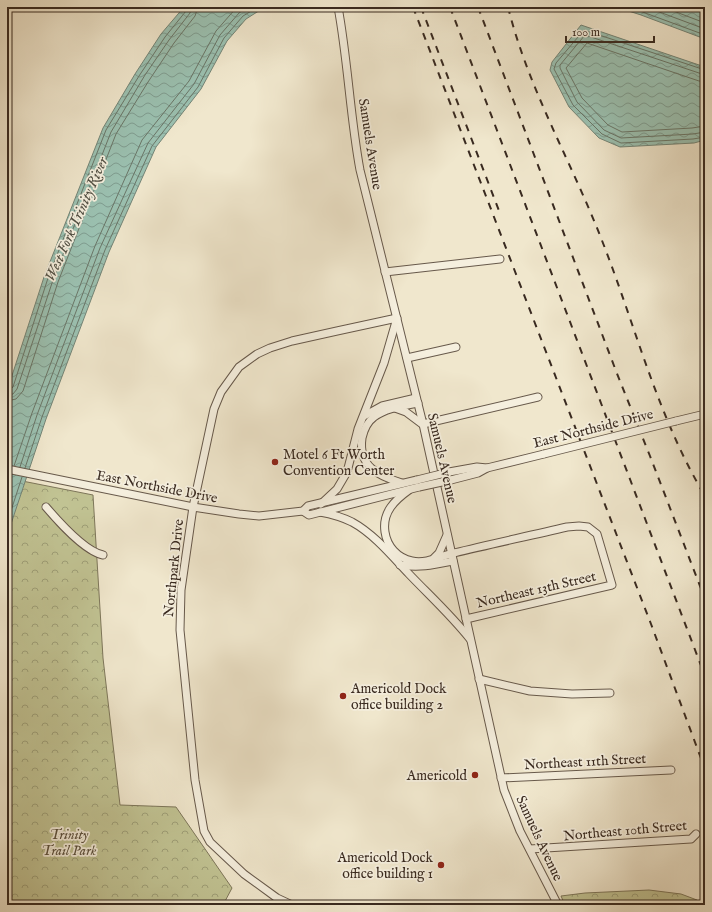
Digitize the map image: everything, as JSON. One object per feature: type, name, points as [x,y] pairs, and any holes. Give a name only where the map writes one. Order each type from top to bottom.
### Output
[{"type":"street","name":"Samuels Avenue","points":[[338,7],[355,144],[360,170],[423,424],[501,778],[515,820],[557,905]]},
{"type":"street","points":[[385,272],[500,259]]},
{"type":"street","points":[[321,504],[337,489],[347,472],[358,429],[391,343],[397,318]]},
{"type":"street","name":"Northpark Drive","points":[[292,905],[277,898],[244,874],[210,842],[204,830],[195,780],[180,630],[181,590],[193,507],[214,409],[221,392],[239,367],[257,354],[292,341],[397,318]]},
{"type":"street","points":[[407,358],[456,347]]},
{"type":"street","points":[[395,408],[406,412],[423,424],[538,397]]},
{"type":"street","points":[[364,416],[382,406],[417,400]]},
{"type":"street","points":[[404,483],[388,479],[371,469],[365,460],[362,450],[363,433],[370,421],[379,414],[417,400]]},
{"type":"street","name":"East Northside Drive","points":[[303,511],[308,506],[404,483],[418,483],[450,476],[478,473],[486,468],[705,414]]},
{"type":"street","name":"East Northside Drive","points":[[7,469],[193,507],[259,516],[303,511],[310,515],[409,490],[418,483]]},
{"type":"street","points":[[409,490],[394,502],[386,514],[384,526],[386,537],[390,546],[395,552],[406,559],[421,562],[432,559],[452,557]]},
{"type":"street","points":[[46,507],[60,525],[94,552],[103,555]]},
{"type":"street","points":[[320,512],[338,516],[362,528],[453,618],[470,639]]},
{"type":"street","name":"Northeast 13th Street","points":[[452,557],[567,527],[588,527],[597,534],[612,585],[466,619]]},
{"type":"street","points":[[432,559],[440,553],[447,535]]},
{"type":"street","points":[[400,564],[412,567],[427,567],[452,557]]},
{"type":"street","points":[[479,680],[530,691],[572,694],[610,694]]},
{"type":"street","name":"Northeast 11th Street","points":[[501,778],[670,770]]},
{"type":"street","name":"Northeast 10th Street","points":[[530,849],[692,839],[696,834]]},
{"type":"green space","name":"Trinity Trail Park","points":[[7,478],[93,495],[103,658],[120,805],[176,807],[232,888],[223,905],[7,905]]},
{"type":"green space","points":[[649,890],[681,894],[697,900],[696,905],[565,905],[561,896],[585,893]]},
{"type":"water","name":"West Fork Trinity River","points":[[184,7],[265,7],[246,19],[227,41],[201,89],[156,147],[109,252],[46,419],[7,536],[7,391],[44,277],[103,128],[161,34]]},
{"type":"water","points":[[616,7],[705,7],[705,39],[641,15]]},
{"type":"water","points":[[581,25],[705,67],[705,140],[694,143],[620,147],[599,138],[569,107],[550,70],[552,62]]},
{"type":"railway","points":[[413,7],[651,624],[705,769]]},
{"type":"railway","points":[[421,7],[501,216]]},
{"type":"railway","points":[[450,7],[705,676]]},
{"type":"railway","points":[[478,7],[616,371],[705,599]]},
{"type":"railway","points":[[508,7],[538,95],[601,238],[660,402],[673,434],[705,496]]},
{"type":"place","name":"Motel 6 Ft Worth Convention Center","points":[[275,462]]},
{"type":"place","name":"Americold Dock office building 2","points":[[343,696]]},
{"type":"place","name":"Americold","points":[[475,775]]},
{"type":"place","name":"Americold Dock office building 1","points":[[441,865]]}]
